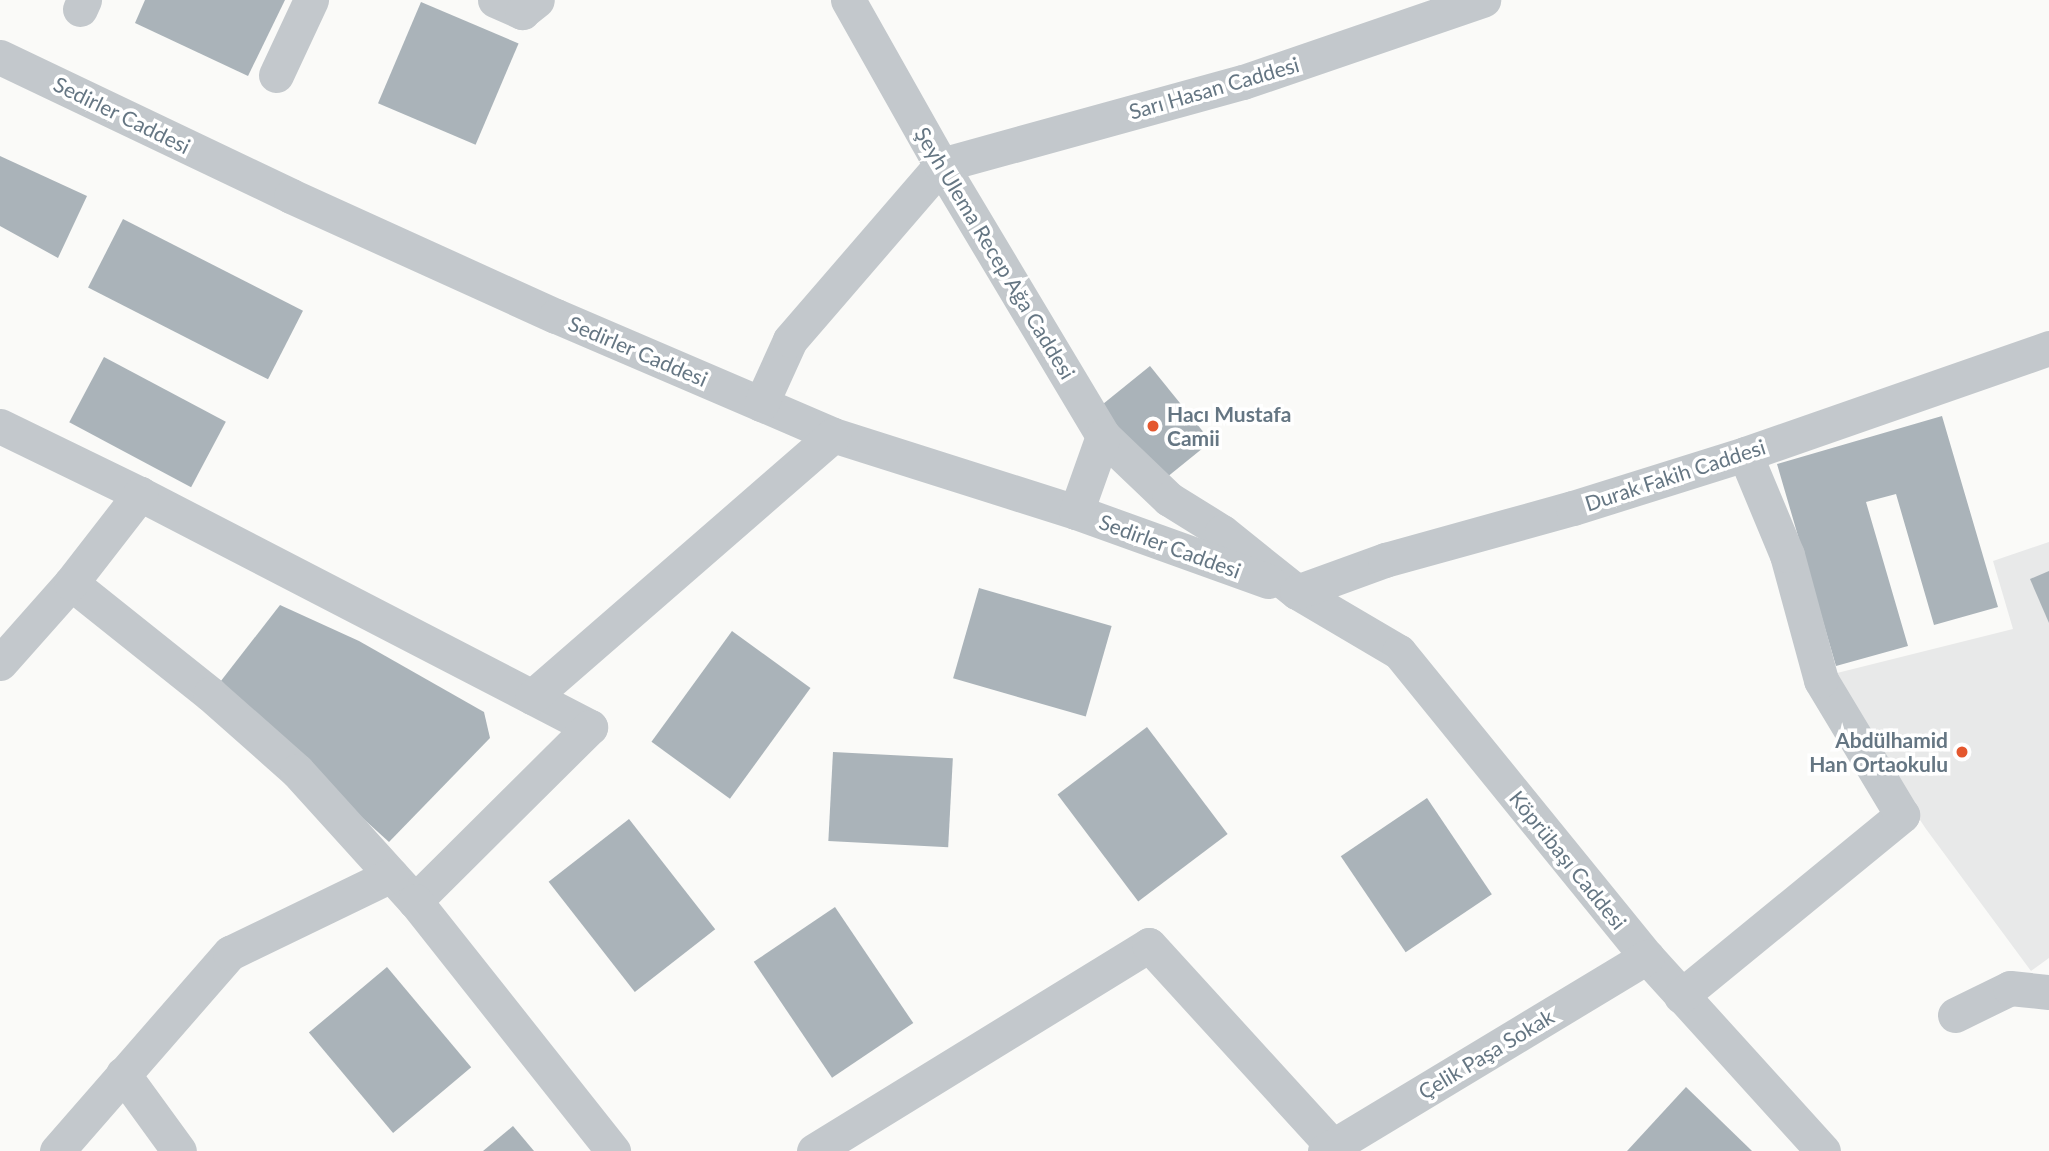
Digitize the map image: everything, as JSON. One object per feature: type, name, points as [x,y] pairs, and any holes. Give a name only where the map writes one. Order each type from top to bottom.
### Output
[{"type":"street","points":[[276,75],[311,0]]},
{"type":"street","points":[[495,0],[522,12],[537,0]]},
{"type":"street","name":"Şeyh Ulema Recep Ağa Caddesi","points":[[848,0],[941,165],[1103,436],[1169,499],[1222,533],[1297,592]]},
{"type":"street","name":"Sarı Hasan Caddesi","points":[[941,165],[1243,82],[1461,4]]},
{"type":"street","name":"Sedirler Caddesi","points":[[0,57],[316,208],[834,435],[1076,512],[1297,592]]},
{"type":"street","points":[[761,404],[790,340],[941,165]]},
{"type":"street","name":"Durak Fakih Caddesi","points":[[1297,592],[1385,560],[1573,508],[1745,454],[2049,348]]},
{"type":"street","points":[[0,426],[140,494],[590,727],[415,901]]},
{"type":"street","points":[[532,697],[834,435]]},
{"type":"street","points":[[1076,512],[1103,436]]},
{"type":"street","points":[[1681,996],[1902,815],[1821,680],[1787,555],[1745,454]]},
{"type":"street","points":[[0,663],[71,583],[140,494]]},
{"type":"street","points":[[71,583],[210,694],[297,771],[415,901],[613,1151]]},
{"type":"street","name":"Köprübaşı Caddesi","points":[[1297,592],[1399,652],[1647,957],[1823,1151]]},
{"type":"street","points":[[57,1151],[230,953],[391,875]]},
{"type":"street","points":[[814,1151],[1149,945],[1332,1150]]},
{"type":"street","name":"Çelik Paşa Sokak","points":[[1332,1150],[1647,957]]},
{"type":"street","points":[[1955,1015],[2010,988],[2049,992]]},
{"type":"street","points":[[123,1074],[178,1151]]},
{"type":"shaded area","name":"Abdülhamid Han Ortaokulu","points":[[2049,542],[2049,958],[2031,971],[1926,829],[1825,676],[2013,629],[1993,561]]},
{"type":"building","points":[[145,0],[285,0],[248,76],[135,23]]},
{"type":"building","points":[[421,2],[519,43],[476,145],[378,103]]},
{"type":"building","points":[[0,156],[87,196],[58,258],[0,226]]},
{"type":"building","points":[[123,219],[303,311],[268,379],[88,288]]},
{"type":"building","points":[[104,357],[226,422],[191,487],[69,422]]},
{"type":"building","name":"Hacı Mustafa Camii","points":[[1150,366],[1211,441],[1157,485],[1096,410]]},
{"type":"building","points":[[1942,416],[1998,607],[1934,625],[1896,494],[1866,502],[1908,646],[1836,666],[1777,464]]},
{"type":"building","points":[[2049,571],[2049,623],[2030,579]]},
{"type":"building","points":[[979,588],[1112,626],[1086,716],[953,678]]},
{"type":"building","points":[[280,605],[359,641],[484,712],[490,738],[389,842],[217,686]]},
{"type":"building","points":[[732,631],[810,688],[730,799],[651,742]]},
{"type":"building","points":[[1147,727],[1228,834],[1138,901],[1058,794]]},
{"type":"building","points":[[833,752],[953,758],[948,847],[828,841]]},
{"type":"building","points":[[1427,798],[1492,894],[1406,952],[1341,856]]},
{"type":"building","points":[[629,819],[715,929],[635,992],[549,882]]},
{"type":"building","points":[[835,907],[913,1023],[832,1078],[754,962]]},
{"type":"building","points":[[387,967],[471,1067],[393,1133],[309,1033]]},
{"type":"building","points":[[1686,1087],[1752,1151],[1627,1151]]},
{"type":"building","points":[[513,1126],[534,1151],[483,1151]]},
{"type":"place","name":"Hacı Mustafa Camii","points":[[1153,426]]},
{"type":"place","name":"Abdülhamid Han Ortaokulu","points":[[1962,752]]}]
